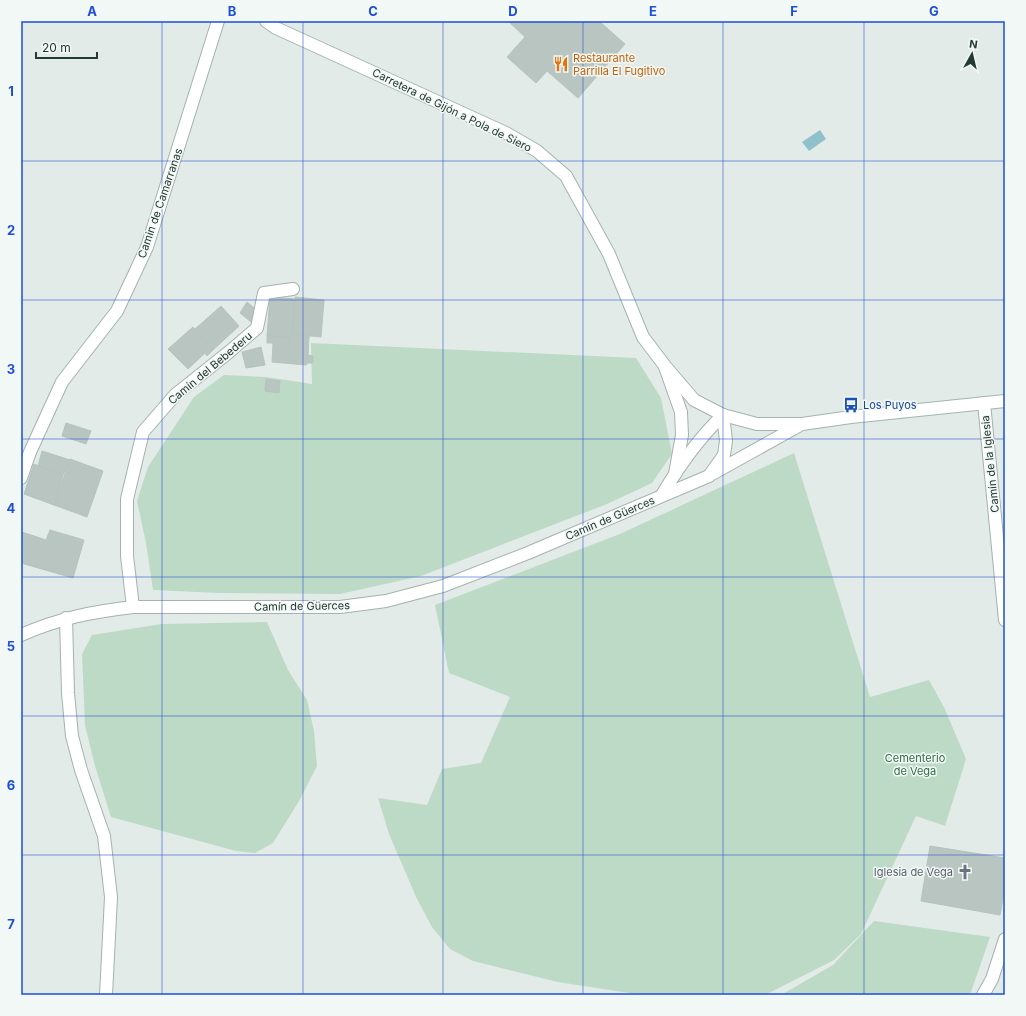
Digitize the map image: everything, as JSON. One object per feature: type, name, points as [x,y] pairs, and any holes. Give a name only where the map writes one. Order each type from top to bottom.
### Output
[{"type":"street","name":"Camin de Camarranas","points":[[21,478],[30,452],[62,382],[117,311],[147,247],[218,21]]},
{"type":"street","name":"Carretera de Gijón a Pola de Siero","points":[[266,21],[276,28],[506,133],[538,151],[566,176],[609,254],[643,337],[664,366],[694,400],[723,415],[757,424],[802,424],[851,417],[1005,401]]},
{"type":"street","name":"Camín del Bebederu","points":[[133,607],[127,556],[128,499],[143,432],[175,395],[257,328],[264,293],[293,289]]},
{"type":"street","name":"Camín de Güerces","points":[[664,366],[681,412],[682,435],[675,474]]},
{"type":"street","name":"Camín de la Iglesia","points":[[984,403],[1005,620]]},
{"type":"street","name":"Camín de Güerces","points":[[662,495],[707,429],[723,415]]},
{"type":"street","points":[[709,476],[724,454],[726,440],[723,415]]},
{"type":"street","name":"Camín de Güerces","points":[[21,635],[66,618],[98,611],[133,607],[340,607],[386,601],[443,586],[521,556],[709,476],[802,424]]},
{"type":"street","points":[[66,618],[68,694],[72,736],[81,770],[104,836],[111,897],[106,995]]},
{"type":"street","points":[[983,995],[992,979],[1005,939]]},
{"type":"green space","points":[[311,343],[636,358],[661,398],[672,454],[652,483],[607,504],[421,576],[340,594],[219,593],[153,590],[146,543],[137,501],[148,467],[194,397],[224,375],[266,377],[312,384]]},
{"type":"green space","name":"Cementerio de Vega","points":[[794,453],[870,697],[929,680],[944,707],[966,759],[945,826],[916,816],[861,934],[834,960],[765,995],[642,995],[558,982],[473,961],[450,949],[432,927],[417,899],[389,834],[378,798],[427,805],[442,769],[481,763],[510,697],[449,673],[435,605],[620,534]]},
{"type":"green space","points":[[267,622],[288,670],[307,700],[314,731],[317,766],[299,801],[273,843],[255,853],[236,851],[111,817],[95,766],[85,725],[82,654],[92,635],[162,624]]},
{"type":"green space","points":[[874,921],[990,937],[970,995],[781,995],[833,965]]},
{"type":"water","points":[[820,130],[826,139],[809,151],[802,142]]},
{"type":"building","name":"Restaurante Parrilla El Fugitivo","points":[[508,21],[599,21],[625,44],[578,98],[547,71],[536,83],[507,57],[525,37]]},
{"type":"building","points":[[270,297],[295,299],[292,338],[267,336]]},
{"type":"building","points":[[295,297],[324,300],[321,337],[292,334]]},
{"type":"building","points":[[247,302],[259,312],[251,322],[240,313]]},
{"type":"building","points":[[221,306],[239,326],[213,350],[195,329]]},
{"type":"building","points":[[193,327],[213,350],[207,356],[205,353],[188,369],[168,349]]},
{"type":"building","points":[[292,334],[309,336],[308,355],[313,356],[313,363],[307,363],[306,365],[272,362],[273,343],[267,343],[267,336],[292,338]]},
{"type":"building","points":[[261,347],[265,365],[246,368],[242,352]]},
{"type":"building","points":[[266,379],[280,381],[279,393],[265,391]]},
{"type":"building","points":[[66,423],[91,431],[86,444],[62,436]]},
{"type":"building","points":[[42,451],[70,460],[63,475],[38,466]]},
{"type":"building","points":[[70,459],[103,471],[87,517],[54,505]]},
{"type":"building","points":[[34,464],[63,475],[54,505],[24,494]]},
{"type":"building","points":[[50,530],[84,540],[73,578],[21,563],[22,532],[46,540]]},
{"type":"building","name":"Iglesia de Vega","points":[[930,846],[1005,858],[1005,887],[1000,915],[921,901]]},
{"type":"place","name":"Restaurante Parrilla El Fugitivo","points":[[561,64]]},
{"type":"place","name":"Los Puyos","points":[[851,405]]},
{"type":"place","name":"Iglesia de Vega","points":[[965,872]]}]
